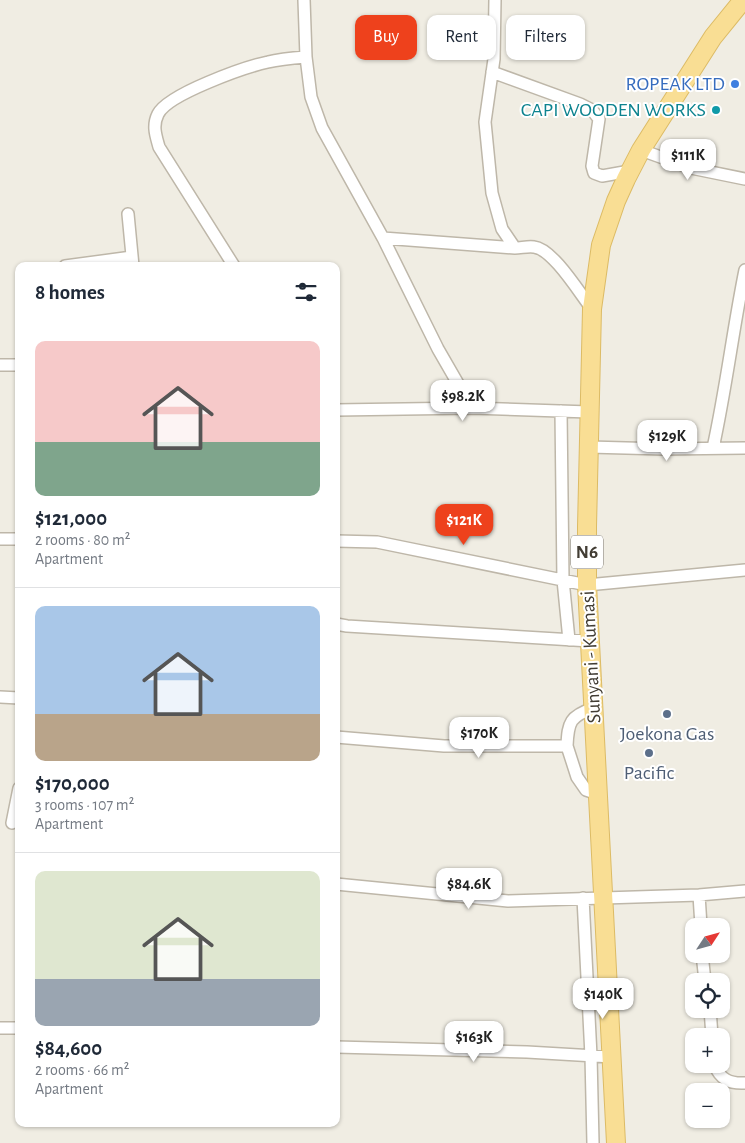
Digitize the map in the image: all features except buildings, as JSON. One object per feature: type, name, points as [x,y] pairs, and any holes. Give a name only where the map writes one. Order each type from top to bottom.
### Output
[{"type":"main road","name":"Sunyani - Kumasi","points":[[616,1143],[587,585],[589,412],[592,309],[595,278],[601,245],[616,201],[641,150],[713,37],[743,2]]},
{"type":"street","points":[[304,0],[306,57],[311,96],[322,128],[383,238],[438,349],[472,408]]},
{"type":"street","points":[[495,0],[494,59],[485,122],[492,193],[502,229],[515,248]]},
{"type":"street","points":[[231,262],[159,147],[154,129],[158,113],[170,102],[188,91],[249,67],[275,60],[306,57]]},
{"type":"street","points":[[492,72],[592,110],[598,119],[592,166],[594,173],[602,176],[630,171]]},
{"type":"street","points":[[641,150],[691,168],[745,178]]},
{"type":"street","points":[[128,214],[133,262]]},
{"type":"street","points":[[383,238],[515,248],[535,247],[544,251],[553,259],[592,309]]},
{"type":"street","points":[[713,448],[723,401],[728,360],[745,270]]},
{"type":"street","points":[[0,365],[15,365]]},
{"type":"street","points":[[340,410],[472,408],[589,412]]},
{"type":"street","points":[[561,411],[563,580],[569,640]]},
{"type":"street","points":[[589,447],[663,449],[745,448]]},
{"type":"street","points":[[0,539],[15,539]]},
{"type":"street","points":[[340,541],[377,542],[394,545],[587,585],[745,570]]},
{"type":"street","points":[[340,625],[590,641]]},
{"type":"street","points":[[0,697],[15,698]]},
{"type":"street","points":[[594,708],[574,716],[570,723],[567,746],[576,777],[586,790],[598,794]]},
{"type":"street","points":[[340,737],[444,746],[567,746]]},
{"type":"street","points":[[0,823],[15,824]]},
{"type":"street","points":[[340,884],[508,901],[699,895],[745,891]]},
{"type":"street","points":[[699,895],[700,918]]},
{"type":"street","points":[[583,898],[591,1056],[593,1143]]},
{"type":"street","points":[[0,1028],[15,1028]]},
{"type":"street","points":[[340,1047],[528,1052],[612,1057]]},
{"type":"street","points":[[718,1073],[725,1081],[737,1084],[745,1083]]},
{"type":"place","name":"ROPEAK LTD","points":[[735,84]]},
{"type":"place","name":"CAPI WOODEN WORKS","points":[[716,110]]},
{"type":"place","name":"Joekona Gas","points":[[667,714]]},
{"type":"place","name":"Pacific","points":[[649,753]]}]
